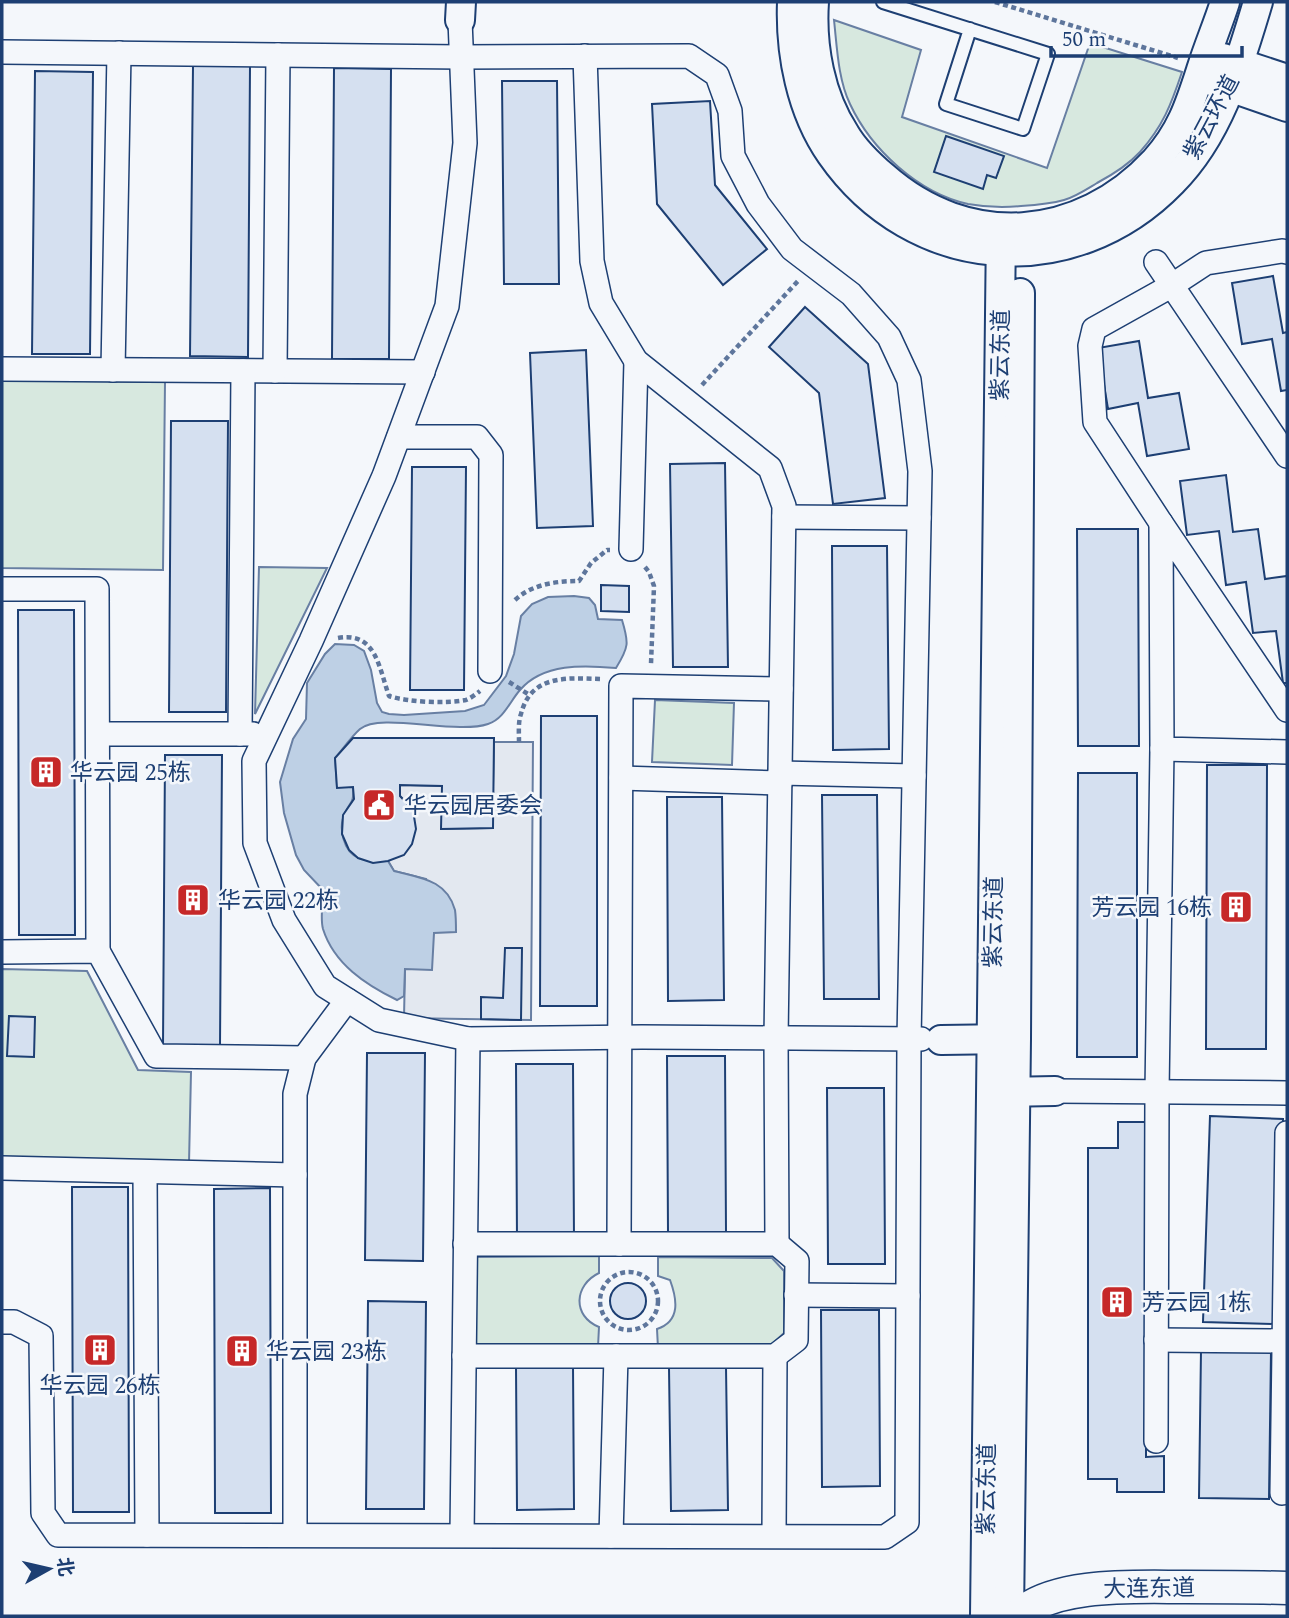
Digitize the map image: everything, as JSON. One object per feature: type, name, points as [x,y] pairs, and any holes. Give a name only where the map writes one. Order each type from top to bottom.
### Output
[{"type":"main road","name":"大连东道","points":[[1018,1616],[1033,1605],[1056,1596],[1098,1588],[1287,1588]]},
{"type":"street","name":"紫云环道","points":[[1008,243],[1041,226],[1076,216],[1103,202],[1128,186],[1153,163],[1184,120],[1225,2]]},
{"type":"street","name":"紫云环道","points":[[804,7],[826,94],[845,135],[874,168],[956,232],[1053,249],[1090,238],[1133,216],[1174,181],[1190,162],[1206,139],[1235,75],[1258,2]]},
{"type":"street","points":[[460,11],[465,143],[447,306],[384,476],[340,578],[254,761],[255,843],[284,920],[325,986],[379,1020],[468,1039],[1003,1039]]},
{"type":"street","points":[[2,52],[461,57],[689,56],[717,75],[730,111],[733,156],[758,204],[792,249],[851,294],[889,337],[909,380],[920,471],[909,1039],[906,1522],[885,1536],[58,1535],[43,1513],[41,1336],[14,1322],[2,1322]]},
{"type":"street","points":[[113,370],[119,53]]},
{"type":"street","points":[[275,371],[278,55]]},
{"type":"street","points":[[585,56],[592,261],[601,303],[636,361],[770,468],[784,506],[776,1038],[777,1244]]},
{"type":"street","points":[[1203,65],[1235,75],[1287,79]]},
{"type":"street","points":[[1235,75],[1287,107]]},
{"type":"street","points":[[956,232],[971,254],[986,268],[994,286],[1011,310]]},
{"type":"street","name":"紫云东道","points":[[985,1616],[1003,1039],[1011,310],[1008,243]]},
{"type":"street","points":[[1287,252],[1206,263],[1094,329],[1090,346],[1095,422],[1287,710]]},
{"type":"street","points":[[1156,262],[1287,456]]},
{"type":"street","points":[[631,549],[636,361]]},
{"type":"street","points":[[2,369],[423,372]]},
{"type":"street","points":[[240,734],[243,371]]},
{"type":"street","points":[[399,437],[477,437],[492,455],[490,671]]},
{"type":"street","points":[[784,517],[919,518]]},
{"type":"street","points":[[1156,1441],[1162,749],[1161,523]]},
{"type":"street","points":[[2,589],[97,589],[98,951],[156,1056],[304,1058]]},
{"type":"street","points":[[619,1244],[621,686],[781,689]]},
{"type":"street","points":[[98,734],[267,734]]},
{"type":"street","points":[[1162,749],[1287,752]]},
{"type":"street","points":[[621,778],[914,776]]},
{"type":"street","points":[[2,952],[98,951]]},
{"type":"street","points":[[295,1535],[295,1094],[304,1058],[347,1000]]},
{"type":"street","points":[[462,1535],[468,1039]]},
{"type":"street","points":[[1002,1092],[1287,1093]]},
{"type":"street","name":"紫云东道","points":[[1002,1092],[1009,1616]]},
{"type":"street","points":[[1282,1493],[1287,1133]]},
{"type":"street","points":[[2,1168],[295,1175]]},
{"type":"street","points":[[145,1172],[147,1535]]},
{"type":"street","points":[[464,1356],[775,1356],[796,1340],[797,1261],[777,1244],[465,1244]]},
{"type":"street","points":[[796,1295],[908,1296]]},
{"type":"street","points":[[1156,1340],[1286,1341]]},
{"type":"street","points":[[611,1536],[615,1356]]},
{"type":"street","points":[[774,1536],[775,1356]]},
{"type":"lane","points":[[883,2],[970,29],[1048,54],[1023,129],[946,104],[970,29]]},
{"type":"path","points":[[995,2],[1203,65]]},
{"type":"path","points":[[687,401],[813,265]]},
{"type":"path","points":[[512,604],[534,587],[561,581],[579,581],[592,563],[607,550],[631,549],[649,572],[654,586],[650,686]]},
{"type":"path","points":[[328,640],[347,636],[363,640],[374,653],[388,696],[399,700],[440,702],[468,699],[480,692],[490,671]]},
{"type":"path","points":[[519,742],[520,715],[524,704],[528,694],[541,685],[562,678],[615,680],[621,686]]},
{"type":"path","points":[[627,1272],[637,1273],[652,1284],[658,1302],[651,1320],[635,1330],[616,1328],[608,1322],[600,1305],[600,1296],[609,1279],[627,1272]]},
{"type":"shaded area","points":[[834,20],[921,50],[902,117],[1047,168],[1090,43],[1182,72],[1170,105],[1155,133],[1135,157],[1114,173],[1068,199],[1008,207],[974,205],[949,198],[914,179],[883,153],[870,137],[846,94]]},
{"type":"shaded area","points":[[2,380],[165,382],[163,570],[2,568]]},
{"type":"shaded area","points":[[259,567],[327,568],[255,714]]},
{"type":"shaded area","points":[[655,700],[734,703],[732,765],[652,762]]},
{"type":"shaded area","points":[[494,742],[533,742],[531,1020],[404,1018],[405,969],[426,879],[394,871],[388,861],[413,810],[400,796],[400,785],[442,786],[442,829],[492,828]]},
{"type":"shaded area","points":[[2,969],[87,971],[138,1070],[191,1072],[189,1163],[2,1158]]},
{"type":"shaded area","points":[[599,1256],[599,1273],[585,1285],[580,1300],[584,1316],[599,1327],[598,1347],[475,1347],[476,1257]]},
{"type":"shaded area","points":[[658,1257],[772,1258],[784,1271],[784,1333],[770,1346],[658,1348],[657,1329],[674,1315],[675,1302],[670,1280],[658,1276]]},
{"type":"water","points":[[548,597],[589,598],[595,605],[598,619],[622,620],[626,645],[616,668],[565,668],[540,675],[529,681],[498,718],[488,724],[457,727],[370,724],[360,729],[335,758],[337,787],[353,787],[352,799],[342,825],[343,838],[349,850],[359,858],[388,861],[394,871],[432,882],[446,892],[455,910],[456,932],[434,933],[432,970],[405,969],[404,996],[397,1000],[352,972],[335,953],[322,925],[323,890],[304,870],[296,855],[284,813],[280,782],[293,739],[306,719],[307,683],[325,654],[335,644],[354,645],[364,651],[371,670],[377,703],[382,712],[404,715],[465,711],[484,705],[506,676],[514,654],[521,616],[532,604]]},
{"type":"building","points":[[193,66],[250,66],[248,357],[190,356]]},
{"type":"building","points":[[334,68],[391,69],[389,359],[332,359]]},
{"type":"building","points":[[35,71],[93,72],[90,354],[32,354]]},
{"type":"building","points":[[502,81],[557,81],[559,284],[504,284]]},
{"type":"building","points":[[710,101],[715,185],[767,249],[723,285],[657,204],[652,104]]},
{"type":"building","points":[[946,136],[1004,156],[996,178],[987,175],[983,189],[934,172]]},
{"type":"building","points":[[1273,276],[1283,333],[1287,332],[1287,390],[1281,391],[1272,339],[1242,344],[1232,283]]},
{"type":"building","points":[[805,307],[868,364],[885,498],[833,504],[819,393],[769,347]]},
{"type":"building","points":[[1139,341],[1148,398],[1179,393],[1189,449],[1147,456],[1138,403],[1108,409],[1098,348]]},
{"type":"building","points":[[586,350],[593,526],[537,528],[530,353]]},
{"type":"building","points":[[171,421],[228,421],[226,712],[169,712]]},
{"type":"building","points":[[725,463],[728,667],[673,667],[670,464]]},
{"type":"building","points":[[412,467],[466,467],[464,690],[410,690]]},
{"type":"building","points":[[1226,475],[1233,532],[1258,529],[1265,579],[1287,576],[1287,683],[1283,683],[1276,631],[1253,633],[1246,582],[1226,585],[1219,531],[1187,535],[1180,481]]},
{"type":"building","points":[[1077,529],[1138,529],[1139,746],[1078,746]]},
{"type":"building","points":[[832,546],[887,546],[889,749],[833,750]]},
{"type":"building","points":[[601,585],[629,586],[629,612],[601,611]]},
{"type":"building","name":"华云园 25栋","points":[[18,610],[74,610],[75,935],[19,935]]},
{"type":"building","points":[[541,716],[597,716],[597,1006],[540,1006]]},
{"type":"building","name":"华云园居委会","points":[[353,738],[494,738],[493,828],[441,829],[442,786],[400,785],[400,796],[413,810],[416,829],[412,844],[404,855],[388,861],[373,863],[358,858],[349,850],[342,834],[343,815],[354,799],[353,787],[337,788],[335,758]]},
{"type":"building","name":"华云园 22栋","points":[[165,755],[222,755],[220,1046],[163,1045]]},
{"type":"building","name":"芳云园 16栋","points":[[1207,765],[1267,765],[1266,1049],[1206,1049]]},
{"type":"building","points":[[1078,773],[1137,773],[1137,1057],[1077,1057]]},
{"type":"building","points":[[822,795],[877,795],[879,999],[824,999]]},
{"type":"building","points":[[667,797],[722,797],[724,1000],[668,1001]]},
{"type":"building","points":[[505,948],[522,948],[521,1020],[481,1019],[481,997],[503,998]]},
{"type":"building","points":[[9,1016],[35,1017],[34,1057],[7,1056]]},
{"type":"building","points":[[367,1053],[425,1053],[423,1261],[365,1260]]},
{"type":"building","points":[[667,1056],[725,1056],[726,1232],[668,1232]]},
{"type":"building","points":[[516,1064],[573,1064],[574,1240],[517,1240]]},
{"type":"building","points":[[827,1088],[884,1088],[885,1264],[828,1264]]},
{"type":"building","points":[[1210,1116],[1283,1119],[1276,1324],[1203,1322]]},
{"type":"building","name":"芳云园 1栋","points":[[1118,1122],[1154,1122],[1146,1147],[1146,1457],[1164,1456],[1164,1492],[1117,1492],[1117,1479],[1088,1479],[1088,1148],[1118,1148]]},
{"type":"building","name":"华云园 26栋","points":[[72,1187],[128,1187],[129,1512],[73,1512]]},
{"type":"building","name":"华云园 23栋","points":[[270,1188],[271,1513],[215,1513],[214,1189]]},
{"type":"building","points":[[628,1283],[641,1288],[646,1301],[641,1314],[628,1319],[615,1314],[610,1301],[615,1288]]},
{"type":"building","points":[[368,1301],[426,1302],[424,1509],[366,1509]]},
{"type":"building","points":[[821,1310],[879,1310],[880,1486],[822,1487]]},
{"type":"building","points":[[1201,1350],[1271,1351],[1269,1499],[1199,1498]]},
{"type":"building","points":[[573,1366],[574,1509],[517,1510],[516,1367]]},
{"type":"building","points":[[726,1367],[728,1510],[671,1511],[669,1368]]},
{"type":"place","name":"华云园 25栋","points":[[46,772]]},
{"type":"place","name":"华云园居委会","points":[[379,805]]},
{"type":"place","name":"华云园 22栋","points":[[193,900]]},
{"type":"place","name":"芳云园 16栋","points":[[1236,907]]},
{"type":"place","name":"芳云园 1栋","points":[[1117,1302]]},
{"type":"place","name":"华云园 26栋","points":[[100,1350]]},
{"type":"place","name":"华云园 23栋","points":[[242,1351]]}]
